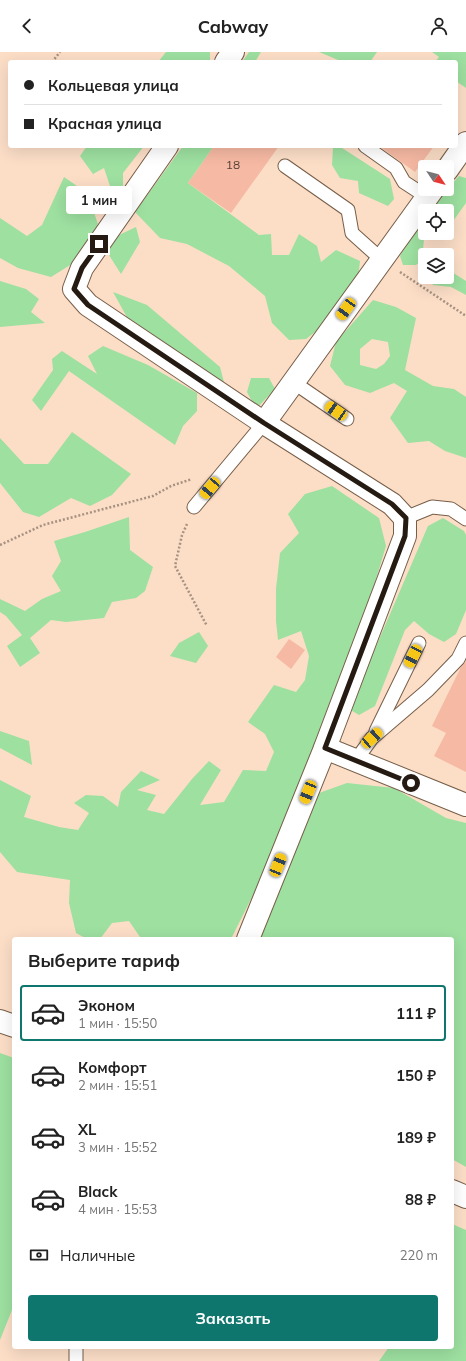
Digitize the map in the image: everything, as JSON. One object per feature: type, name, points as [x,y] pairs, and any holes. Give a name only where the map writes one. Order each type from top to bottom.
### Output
[{"type":"street","points":[[454,160],[466,143]]},
{"type":"street","points":[[166,148],[82,268],[74,289],[88,305],[264,423],[392,504],[406,518],[405,536],[325,748],[249,937]]},
{"type":"street","points":[[264,423],[428,196]]},
{"type":"street","points":[[325,748],[466,805]]},
{"type":"street","points":[[0,1020],[12,1025]]},
{"type":"street","points":[[454,1192],[466,1197]]},
{"type":"lane","points":[[368,148],[396,168],[404,182],[418,188]]},
{"type":"lane","points":[[285,166],[348,210],[352,232],[382,259]]},
{"type":"lane","points":[[293,382],[347,418]]},
{"type":"lane","points":[[194,507],[264,423]]},
{"type":"lane","points":[[406,518],[432,507],[451,509],[466,519]]},
{"type":"lane","points":[[356,760],[372,738],[419,643]]},
{"type":"lane","points":[[372,738],[428,690],[458,659],[466,643]]},
{"type":"lane","points":[[76,1349],[76,1361]]},
{"type":"path","points":[[54,60],[60,52]]},
{"type":"path","points":[[382,259],[466,316]]},
{"type":"path","points":[[0,545],[43,525],[153,496],[171,486],[226,469]]},
{"type":"path","points":[[194,507],[182,535],[175,566],[207,626]]},
{"type":"green space","points":[[166,52],[210,52],[210,60],[160,60]]},
{"type":"green space","points":[[249,52],[261,52],[256,60],[243,60]]},
{"type":"green space","points":[[319,52],[377,52],[371,60],[338,60]]},
{"type":"green space","points":[[432,52],[466,52],[466,88],[458,82],[458,60],[437,60],[439,57]]},
{"type":"green space","points":[[86,148],[142,148],[123,173],[123,189],[111,189],[104,168],[93,174],[80,156]]},
{"type":"green space","points":[[182,148],[213,148],[188,183],[259,235],[271,234],[272,255],[289,255],[299,234],[317,246],[321,262],[336,250],[360,261],[358,279],[323,326],[306,339],[289,340],[272,323],[265,296],[229,266],[187,244],[160,238],[135,212]]},
{"type":"green space","points":[[333,148],[342,148],[390,179],[394,199],[388,206],[359,193],[358,181],[340,178],[332,165]]},
{"type":"green space","points":[[459,176],[466,178],[466,203],[454,220],[454,204],[434,204],[441,196],[454,196],[454,182]]},
{"type":"green space","points":[[64,177],[87,193],[98,224],[75,262],[51,277],[18,268],[0,258],[0,218],[27,236],[42,225]]},
{"type":"green space","points":[[136,227],[140,242],[121,274],[107,252],[117,236]]},
{"type":"green space","points":[[418,227],[418,240],[424,240],[423,248],[418,248],[418,263],[416,265],[403,265],[400,256]]},
{"type":"green space","points":[[454,273],[466,281],[466,295],[451,287],[433,285],[454,284]]},
{"type":"green space","points":[[0,281],[26,289],[39,299],[31,312],[45,323],[0,327]]},
{"type":"green space","points":[[113,292],[147,305],[220,367],[225,386],[128,319]]},
{"type":"green space","points":[[373,300],[396,307],[416,318],[405,370],[433,386],[454,389],[466,397],[466,458],[445,451],[429,441],[408,443],[390,418],[407,391],[394,383],[370,393],[345,385],[330,366],[336,342]],"holes":[[[372,339],[388,342],[390,356],[384,364],[376,369],[360,365],[360,349]]]},
{"type":"green space","points":[[103,346],[148,365],[197,393],[197,411],[183,426],[175,445],[69,371],[41,411],[32,400],[53,370],[52,359],[62,351],[97,374],[88,356]]},
{"type":"green space","points":[[251,378],[269,378],[275,389],[256,409],[247,392]]},
{"type":"green space","points":[[72,432],[131,474],[112,495],[90,506],[71,498],[39,517],[23,512],[0,483],[0,438],[24,464],[48,464]]},
{"type":"green space","points":[[332,486],[379,518],[386,546],[363,622],[260,881],[232,937],[140,937],[129,921],[112,923],[102,937],[83,937],[76,933],[69,903],[70,880],[17,872],[0,852],[0,780],[31,796],[24,817],[59,827],[78,830],[89,813],[74,803],[86,795],[103,796],[118,807],[121,792],[141,771],[160,780],[137,790],[156,795],[147,810],[164,814],[192,779],[209,761],[221,770],[200,805],[224,802],[243,770],[266,771],[274,752],[265,734],[248,722],[274,685],[296,692],[305,680],[309,656],[301,631],[278,640],[276,621],[276,589],[280,553],[299,533],[288,514],[305,494]]},
{"type":"green space","points":[[129,517],[130,550],[153,567],[145,591],[136,598],[112,602],[104,618],[66,622],[51,620],[30,638],[40,653],[20,667],[7,646],[22,635],[6,616],[0,612],[0,599],[25,611],[42,599],[61,591],[52,576],[61,561],[54,541]]},
{"type":"green space","points":[[443,518],[464,531],[466,535],[466,610],[456,634],[444,642],[429,634],[414,621],[405,630],[375,706],[359,715],[349,709],[428,526]]},
{"type":"green space","points":[[199,632],[208,646],[196,663],[170,656],[179,643]]},
{"type":"green space","points":[[0,731],[29,741],[32,765],[0,748]]},
{"type":"green space","points":[[347,783],[394,788],[446,818],[466,823],[466,1167],[454,1160],[454,937],[261,937],[298,831],[319,793]]},
{"type":"green space","points":[[0,1053],[12,1057],[12,1310],[0,1340]]},
{"type":"green space","points":[[454,1225],[466,1230],[466,1361],[379,1361],[388,1349],[454,1349]]},
{"type":"building","points":[[213,148],[278,148],[231,213],[188,183]]},
{"type":"building","points":[[382,148],[433,148],[424,160],[418,160],[418,168],[415,172]]},
{"type":"building","points":[[289,639],[305,650],[291,669],[276,657]]},
{"type":"building","points":[[466,661],[466,772],[434,756],[446,733],[432,726],[461,667]]},
{"type":"route","points":[[99,244],[82,268],[74,289],[88,305],[264,423],[392,504],[406,518],[405,536],[325,748],[411,783]]}]
